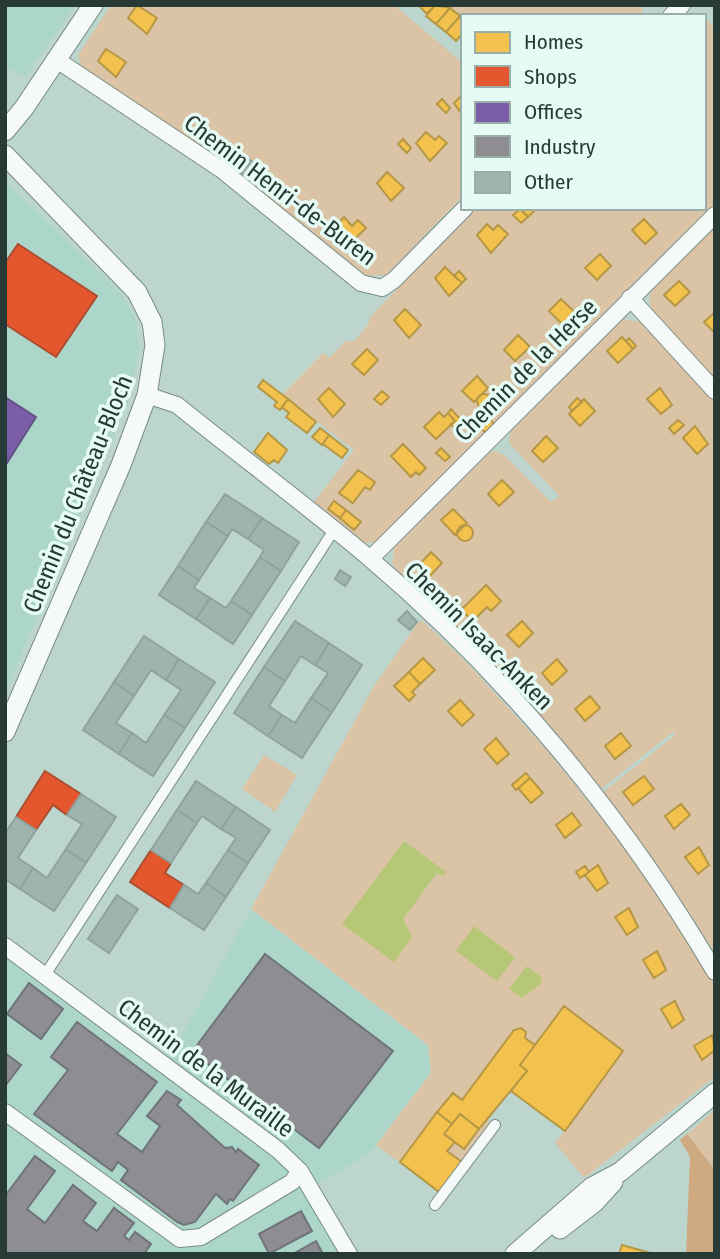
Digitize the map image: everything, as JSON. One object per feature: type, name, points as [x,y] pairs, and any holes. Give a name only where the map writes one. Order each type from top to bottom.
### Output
[{"type":"street","points":[[5,131],[93,5]]},
{"type":"street","name":"Chemin Henri-de-Buren","points":[[57,60],[222,170],[361,283],[382,288],[394,280],[463,210]]},
{"type":"street","name":"Chemin du Château-Bloch","points":[[5,155],[142,299],[152,322],[155,345],[147,395],[102,509],[5,732]]},
{"type":"street","name":"Chemin de la Herse","points":[[370,559],[715,215]]},
{"type":"street","points":[[630,298],[715,391]]},
{"type":"street","name":"Chemin Isaac-Anken","points":[[147,395],[177,405],[334,530],[370,559],[471,653],[579,775],[681,914],[715,972]]},
{"type":"street","points":[[45,975],[334,530]]},
{"type":"street","name":"Chemin de la Muraille","points":[[5,946],[278,1150],[300,1171],[349,1254]]},
{"type":"street","points":[[530,1254],[595,1202],[620,1172],[715,1093]]},
{"type":"street","points":[[5,1112],[180,1240],[201,1237],[292,1182],[300,1171]]},
{"type":"street","points":[[435,1205],[495,1125]]},
{"type":"street","points":[[515,1254],[592,1186],[620,1172]]},
{"type":"shaded area","points":[[5,5],[75,5],[25,77],[5,66]]},
{"type":"shaded area","points":[[111,5],[394,5],[461,61],[461,198],[386,275],[365,276],[229,168],[82,69],[78,55]]},
{"type":"shaded area","points":[[447,5],[642,5],[643,14],[461,14],[461,16]]},
{"type":"shaded area","points":[[706,18],[715,28],[715,207],[377,542],[364,543],[314,502],[354,450],[282,395],[323,353],[329,358],[346,341],[354,341],[368,325],[370,317],[473,210],[706,210]]},
{"type":"shaded area","points":[[5,181],[120,292],[135,317],[139,351],[128,403],[5,692]]},
{"type":"shaded area","points":[[715,227],[715,381],[652,312],[649,297],[653,288]]},
{"type":"shaded area","points":[[623,319],[642,322],[715,401],[715,953],[658,865],[603,792],[675,735],[673,732],[601,789],[511,684],[392,563],[395,542],[485,453],[496,451],[504,455],[551,502],[559,496],[509,443],[511,427]]},
{"type":"shaded area","points":[[419,621],[424,622],[469,665],[545,748],[612,831],[674,919],[715,986],[715,1077],[584,1178],[555,1143],[564,1131],[509,1089],[487,1119],[491,1123],[439,1192],[376,1145],[431,1073],[428,1045],[251,909],[374,686]],"holes":[[[405,841],[438,872],[402,919]]]},
{"type":"shaded area","points":[[264,755],[297,775],[275,812],[242,789]]},
{"type":"shaded area","points":[[404,841],[446,872],[443,876],[437,873],[403,919],[412,937],[394,962],[342,924]]},
{"type":"shaded area","points":[[251,909],[428,1045],[431,1072],[370,1153],[303,1192],[340,1254],[5,1254],[5,950],[157,1067],[179,1041]]},
{"type":"shaded area","points":[[474,926],[515,957],[497,981],[456,951]]},
{"type":"shaded area","points":[[527,966],[540,976],[542,983],[522,998],[509,989]]},
{"type":"shaded area","points":[[715,1110],[715,1170],[687,1134]]},
{"type":"shaded area","points":[[687,1134],[715,1170],[715,1254],[686,1254],[690,1157],[680,1140]]},
{"type":"building: Homes","points":[[137,5],[157,18],[147,34],[128,18]]},
{"type":"building: Homes","points":[[418,5],[435,5],[427,14]]},
{"type":"building: Homes","points":[[435,5],[450,8],[436,24],[426,16]]},
{"type":"building: Homes","points":[[450,8],[460,16],[446,32],[436,24]]},
{"type":"building: Homes","points":[[460,16],[461,35],[456,41],[446,32]]},
{"type":"building: Homes","points":[[106,49],[126,62],[116,77],[98,61]]},
{"type":"building: Homes","points":[[461,96],[461,113],[454,103]]},
{"type":"building: Homes","points":[[442,99],[450,108],[446,113],[437,104]]},
{"type":"building: Homes","points":[[426,132],[435,140],[439,136],[447,143],[430,161],[416,143]]},
{"type":"building: Homes","points":[[403,139],[411,148],[407,153],[398,144]]},
{"type":"building: Homes","points":[[387,172],[404,188],[391,201],[377,183]]},
{"type":"building: Homes","points":[[521,210],[528,217],[521,223],[513,215]]},
{"type":"building: Homes","points":[[522,210],[535,210],[528,217]]},
{"type":"building: Homes","points":[[344,217],[352,226],[358,220],[366,228],[348,246],[333,229]]},
{"type":"building: Homes","points":[[644,219],[657,233],[645,244],[632,230]]},
{"type":"building: Homes","points":[[487,224],[493,230],[498,225],[508,234],[491,253],[477,235]]},
{"type":"building: Homes","points":[[600,254],[611,266],[597,280],[585,268]]},
{"type":"building: Homes","points":[[445,267],[462,283],[449,296],[435,278]]},
{"type":"building: Homes","points":[[459,271],[466,279],[462,283],[454,276]]},
{"type":"building: Homes","points":[[679,281],[690,292],[675,306],[664,295]]},
{"type":"building: Homes","points":[[561,299],[580,317],[572,325],[569,321],[564,326],[549,311]]},
{"type":"building: Homes","points":[[405,309],[421,325],[409,338],[394,320]]},
{"type":"building: Homes","points":[[715,312],[715,333],[704,322]]},
{"type":"building: Homes","points":[[518,335],[530,347],[515,361],[504,350]]},
{"type":"building: Homes","points":[[622,337],[633,349],[618,363],[607,351]]},
{"type":"building: Homes","points":[[629,338],[636,346],[633,349],[626,341]]},
{"type":"building: Homes","points":[[367,349],[378,360],[364,375],[352,364]]},
{"type":"building: Homes","points":[[477,376],[488,388],[474,402],[462,391]]},
{"type":"building: Homes","points":[[263,380],[288,399],[280,410],[274,406],[277,402],[258,387]]},
{"type":"building: Homes","points":[[329,388],[345,404],[333,417],[318,399]]},
{"type":"building: Homes","points":[[660,388],[672,405],[661,414],[647,399]]},
{"type":"building: Homes","points":[[382,391],[389,397],[381,405],[374,399]]},
{"type":"building: Homes","points":[[481,394],[487,394],[491,401],[487,408],[481,408],[477,404],[477,398]]},
{"type":"building: Homes","points":[[577,398],[582,402],[572,411],[569,407]]},
{"type":"building: Homes","points":[[288,399],[316,422],[307,433],[286,417],[289,413],[282,407]]},
{"type":"building: Homes","points":[[584,399],[595,411],[580,426],[569,414]]},
{"type":"building: Homes","points":[[451,409],[462,421],[454,428],[451,424],[455,421],[448,413]]},
{"type":"building: Homes","points":[[439,412],[444,417],[448,413],[455,421],[436,439],[424,427]]},
{"type":"building: Homes","points":[[486,416],[494,424],[486,433],[477,425]]},
{"type":"building: Homes","points":[[678,420],[684,425],[674,434],[669,428]]},
{"type":"building: Homes","points":[[695,426],[708,444],[697,454],[683,438]]},
{"type":"building: Homes","points":[[320,428],[329,435],[322,445],[312,437]]},
{"type":"building: Homes","points":[[268,433],[287,450],[278,463],[274,460],[269,464],[254,452]]},
{"type":"building: Homes","points":[[329,435],[348,450],[342,458],[323,444]]},
{"type":"building: Homes","points":[[546,436],[558,448],[543,462],[532,451]]},
{"type":"building: Homes","points":[[403,444],[426,468],[419,475],[416,472],[411,477],[391,456]]},
{"type":"building: Homes","points":[[441,448],[450,457],[445,461],[436,453]]},
{"type":"building: Homes","points":[[358,470],[375,482],[370,490],[365,487],[353,503],[339,493]]},
{"type":"building: Homes","points":[[502,480],[514,492],[499,506],[488,494]]},
{"type":"building: Homes","points":[[334,501],[346,510],[340,518],[328,509]]},
{"type":"building: Homes","points":[[453,509],[467,523],[455,535],[441,520]]},
{"type":"building: Homes","points":[[346,510],[361,522],[354,530],[340,518]]},
{"type":"building: Homes","points":[[465,525],[473,533],[465,541],[457,533]]},
{"type":"building: Homes","points":[[431,552],[442,563],[428,578],[417,567]]},
{"type":"building: Homes","points":[[486,585],[501,601],[491,611],[487,607],[473,621],[461,610]]},
{"type":"building: Homes","points":[[522,621],[533,633],[519,647],[507,635]]},
{"type":"building: Homes","points":[[423,658],[435,670],[420,684],[409,672]]},
{"type":"building: Homes","points":[[557,659],[567,671],[552,685],[542,673]]},
{"type":"building: Homes","points":[[409,672],[420,684],[412,692],[415,695],[409,701],[394,686]]},
{"type":"building: Homes","points":[[590,696],[600,708],[585,721],[575,709]]},
{"type":"building: Homes","points":[[460,700],[474,715],[462,726],[448,711]]},
{"type":"building: Homes","points":[[621,733],[631,746],[615,759],[605,746]]},
{"type":"building: Homes","points":[[496,738],[509,754],[497,764],[484,749]]},
{"type":"building: Homes","points":[[526,773],[530,778],[516,790],[512,785]]},
{"type":"building: Homes","points":[[644,776],[654,789],[633,805],[623,792]]},
{"type":"building: Homes","points":[[530,778],[543,793],[531,803],[518,788]]},
{"type":"building: Homes","points":[[681,804],[690,815],[674,829],[665,816]]},
{"type":"building: Homes","points":[[572,813],[581,825],[565,838],[556,825]]},
{"type":"building: Homes","points":[[699,847],[709,865],[698,874],[685,857]]},
{"type":"building: Homes","points":[[598,865],[608,883],[597,891],[585,875]]},
{"type":"building: Homes","points":[[585,866],[589,872],[580,878],[576,872]]},
{"type":"building: Homes","points":[[629,908],[638,927],[627,935],[615,917]]},
{"type":"building: Homes","points":[[657,951],[666,970],[654,978],[643,960]]},
{"type":"building: Homes","points":[[675,1001],[684,1020],[672,1028],[661,1009]]},
{"type":"building: Homes","points":[[564,1006],[623,1051],[565,1131],[511,1091],[527,1071],[520,1065]]},
{"type":"building: Homes","points":[[521,1028],[526,1032],[525,1038],[535,1045],[520,1065],[527,1071],[479,1129],[460,1114],[452,1124],[437,1112],[453,1093],[462,1100],[514,1030]]},
{"type":"building: Homes","points":[[712,1035],[715,1050],[702,1060],[694,1046]]},
{"type":"building: Homes","points":[[437,1112],[452,1124],[444,1134],[455,1142],[447,1151],[462,1162],[439,1192],[400,1162]]},
{"type":"building: Homes","points":[[460,1114],[479,1129],[464,1149],[444,1134]]},
{"type":"building: Homes","points":[[622,1245],[654,1254],[619,1254]]},
{"type":"building: Shops","points":[[18,244],[97,296],[56,357],[5,324],[5,263]]},
{"type":"building: Shops","points":[[45,771],[81,794],[67,815],[53,805],[36,830],[16,817]]},
{"type":"building: Shops","points":[[151,850],[171,863],[165,873],[184,885],[170,908],[130,882]]},
{"type":"building: Offices","points":[[5,397],[36,417],[7,463],[5,462]]},
{"type":"building: Industry","points":[[265,954],[393,1051],[319,1148],[192,1052]]},
{"type":"building: Industry","points":[[29,983],[63,1009],[41,1039],[7,1014]]},
{"type":"building: Industry","points":[[77,1022],[157,1082],[117,1134],[142,1152],[160,1126],[147,1116],[167,1091],[181,1100],[177,1105],[225,1148],[232,1147],[236,1152],[238,1149],[259,1165],[233,1201],[230,1199],[227,1204],[216,1194],[195,1222],[184,1225],[177,1222],[121,1180],[128,1170],[118,1162],[112,1171],[34,1114],[68,1070],[51,1057]]},
{"type":"building: Industry","points":[[5,1053],[21,1065],[5,1086]]},
{"type":"building: Industry","points":[[35,1156],[55,1171],[27,1209],[45,1223],[73,1185],[96,1203],[83,1221],[97,1231],[114,1208],[134,1223],[124,1236],[129,1240],[135,1232],[151,1244],[144,1254],[5,1254],[5,1196]]},
{"type":"building: Industry","points":[[301,1211],[312,1231],[269,1254],[259,1234]]},
{"type":"building: Industry","points":[[316,1241],[323,1254],[293,1254]]},
{"type":"building: Other","points":[[241,153],[254,163],[252,166],[238,156]]},
{"type":"building: Other","points":[[238,156],[252,166],[250,169],[236,159]]},
{"type":"building: Other","points":[[236,159],[250,169],[245,175],[232,166]]},
{"type":"building: Other","points":[[225,494],[262,518],[248,539],[232,529],[228,536],[206,522]]},
{"type":"building: Other","points":[[262,518],[299,542],[281,571],[260,557],[264,550],[248,539]]},
{"type":"building: Other","points":[[206,522],[228,536],[199,580],[178,566]]},
{"type":"building: Other","points":[[260,557],[281,571],[252,615],[231,601]]},
{"type":"building: Other","points":[[178,566],[199,580],[194,588],[210,598],[196,619],[159,595]]},
{"type":"building: Other","points":[[340,570],[351,577],[345,586],[335,579]]},
{"type":"building: Other","points":[[210,598],[226,608],[231,601],[252,615],[233,644],[196,619]]},
{"type":"building: Other","points":[[407,611],[417,622],[410,630],[398,620]]},
{"type":"building: Other","points":[[295,621],[329,643],[315,665],[301,656],[285,681],[264,667]]},
{"type":"building: Other","points":[[144,636],[179,659],[166,680],[151,670],[134,696],[114,682]]},
{"type":"building: Other","points":[[329,643],[362,665],[332,712],[311,698],[328,673],[315,665]]},
{"type":"building: Other","points":[[179,659],[215,682],[185,728],[164,715],[181,690],[166,680]]},
{"type":"building: Other","points":[[264,667],[285,681],[269,706],[282,715],[268,736],[234,713]]},
{"type":"building: Other","points":[[114,682],[134,696],[116,723],[132,733],[119,754],[83,730]]},
{"type":"building: Other","points":[[311,698],[332,712],[302,758],[268,736],[282,715],[295,723]]},
{"type":"building: Other","points":[[164,715],[185,728],[153,776],[119,754],[132,733],[146,743]]},
{"type":"building: Other","points":[[196,781],[236,807],[221,829],[202,816],[197,823],[177,810]]},
{"type":"building: Other","points":[[81,794],[116,817],[86,863],[66,849],[82,824],[67,815]]},
{"type":"building: Other","points":[[236,807],[270,830],[248,863],[228,850],[236,838],[221,829]]},
{"type":"building: Other","points":[[177,810],[197,823],[171,863],[151,850]]},
{"type":"building: Other","points":[[16,817],[36,830],[18,858],[33,868],[20,889],[5,879],[5,833]]},
{"type":"building: Other","points":[[66,849],[86,863],[54,911],[20,889],[33,868],[47,878]]},
{"type":"building: Other","points":[[228,850],[248,863],[226,897],[206,883]]},
{"type":"building: Other","points":[[206,883],[226,897],[204,930],[170,908],[184,885],[198,894]]},
{"type":"building: Other","points":[[117,895],[138,909],[109,953],[88,939]]}]
